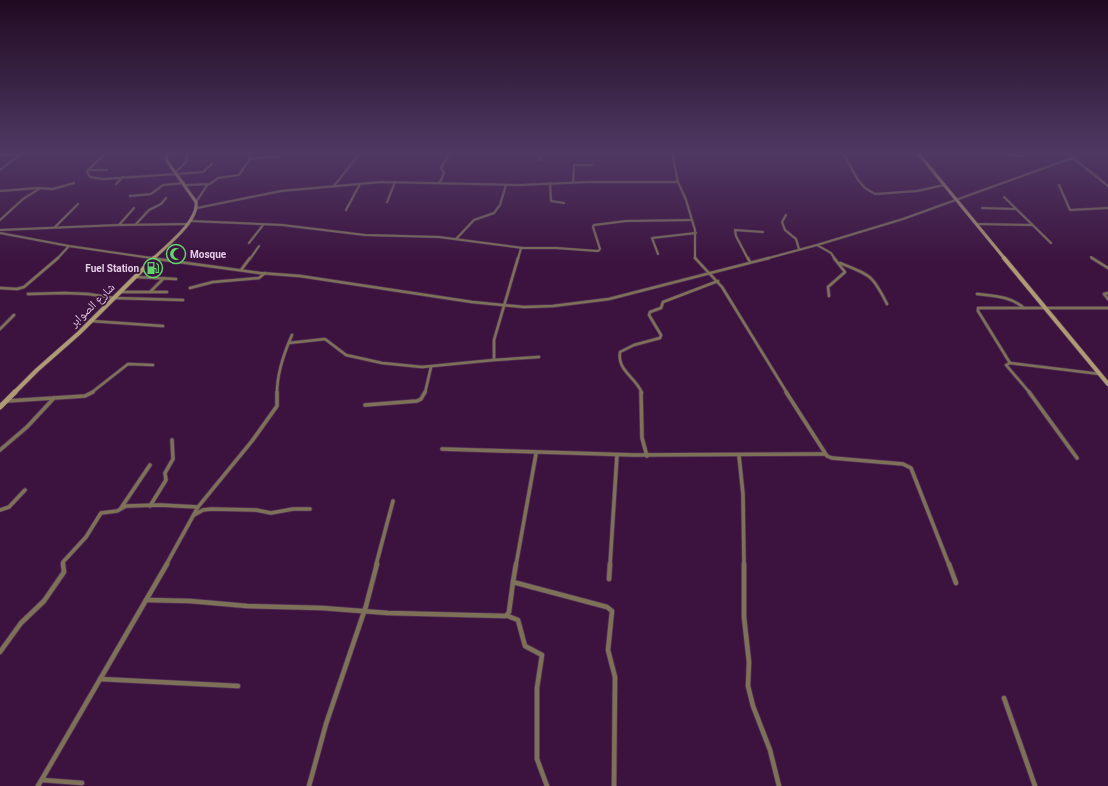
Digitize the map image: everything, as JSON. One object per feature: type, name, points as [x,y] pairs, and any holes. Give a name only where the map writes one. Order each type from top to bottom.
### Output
[{"type":"street","points":[[0,220],[23,199],[38,190]]},
{"type":"street","points":[[130,196],[151,194],[157,190]]},
{"type":"street","points":[[188,190],[196,202],[197,208],[270,193],[300,190]]},
{"type":"street","points":[[196,202],[204,190]]},
{"type":"street","points":[[346,210],[357,190]]},
{"type":"street","points":[[387,202],[392,190]]},
{"type":"street","points":[[456,239],[474,220],[494,213],[500,205],[505,190]]},
{"type":"street","points":[[550,190],[551,200],[564,203]]},
{"type":"street","points":[[681,190],[696,233],[694,255],[718,281],[825,454],[832,458],[903,464],[911,468],[956,583]]},
{"type":"street","points":[[869,190],[875,194],[901,190],[917,192],[926,190]]},
{"type":"street","points":[[948,190],[1108,384]]},
{"type":"street","points":[[0,231],[69,246],[241,270],[300,276],[504,306],[524,307],[609,299],[711,273],[817,245],[903,219],[980,190]]},
{"type":"street","points":[[1061,190],[1070,210],[1108,208]]},
{"type":"street","points":[[136,224],[149,210],[161,204],[166,198]]},
{"type":"street","points":[[1004,198],[1051,243]]},
{"type":"street","points":[[55,227],[78,204]]},
{"type":"street","points":[[119,225],[134,208]]},
{"type":"street","name":"شارع الصوابر","points":[[0,407],[91,321],[190,223],[197,208]]},
{"type":"street","points":[[982,208],[1015,208]]},
{"type":"street","points":[[786,215],[782,222],[783,227],[786,234],[796,239],[799,249]]},
{"type":"street","points":[[0,231],[55,227],[229,222],[282,225],[363,235],[456,239],[521,248],[598,251],[600,247],[595,237],[594,225],[626,221],[692,220]]},
{"type":"street","points":[[976,224],[1032,225]]},
{"type":"street","points":[[250,243],[263,225]]},
{"type":"street","points":[[750,262],[736,236],[735,230],[763,232]]},
{"type":"street","points":[[658,254],[652,238],[696,233]]},
{"type":"street","points":[[817,245],[831,253],[845,273],[828,287],[829,296]]},
{"type":"street","points":[[0,288],[21,288],[54,261],[69,246]]},
{"type":"street","points":[[241,270],[260,246]]},
{"type":"street","points":[[494,360],[494,340],[521,248]]},
{"type":"street","points":[[1091,257],[1108,268]]},
{"type":"street","points":[[838,262],[862,271],[873,278],[887,304]]},
{"type":"street","points":[[190,288],[213,282],[259,278],[265,273]]},
{"type":"street","points":[[135,277],[176,278]]},
{"type":"street","points":[[150,292],[164,278]]},
{"type":"street","points":[[647,456],[643,449],[642,440],[641,392],[635,381],[627,376],[619,358],[620,352],[634,345],[660,338],[661,335],[656,329],[653,320],[649,315],[650,312],[661,308],[663,302],[718,281]]},
{"type":"street","points":[[120,292],[167,292]]},
{"type":"street","points":[[1108,293],[1104,294],[1108,298]]},
{"type":"street","points":[[28,294],[88,294],[114,298],[183,300]]},
{"type":"street","points":[[977,294],[1004,296],[1018,302],[1024,308]]},
{"type":"street","points":[[1010,363],[977,309],[1108,308]]},
{"type":"street","points":[[0,329],[14,315]]},
{"type":"street","points":[[91,321],[163,326]]},
{"type":"street","points":[[38,786],[198,507],[252,441],[276,406],[278,377],[292,335]]},
{"type":"street","points":[[289,343],[325,339],[330,341],[342,354],[394,365],[431,367],[539,357]]},
{"type":"street","points":[[1077,458],[1027,389],[1006,364],[1010,363],[1100,374]]},
{"type":"street","points":[[5,401],[79,397],[90,394],[128,364],[153,365]]},
{"type":"street","points":[[365,405],[417,401],[422,399],[425,394],[431,367]]},
{"type":"street","points":[[0,450],[30,424],[54,398]]},
{"type":"street","points":[[150,506],[166,480],[165,473],[173,459],[172,440]]},
{"type":"street","points":[[442,448],[536,454],[647,456],[825,454]]},
{"type":"street","points":[[508,616],[536,454]]},
{"type":"street","points":[[610,579],[617,455]]},
{"type":"street","points":[[739,456],[742,494],[744,617],[750,673],[748,686],[752,706],[770,750],[779,786]]},
{"type":"street","points":[[120,509],[150,465]]},
{"type":"street","points":[[0,510],[9,507],[25,490]]},
{"type":"street","points":[[309,786],[326,724],[364,611],[393,502]]},
{"type":"street","points":[[0,652],[21,623],[44,601],[64,572],[63,562],[86,537],[100,514],[126,506],[198,507]]},
{"type":"street","points":[[193,516],[203,510],[211,509],[256,510],[271,513],[293,508],[310,509]]},
{"type":"street","points":[[513,582],[607,607],[612,611],[612,624],[608,650],[615,683],[614,786]]},
{"type":"street","points":[[146,600],[190,601],[247,606],[508,616],[518,620],[525,646],[542,655],[537,688],[537,759],[547,786]]},
{"type":"street","points":[[100,679],[238,686]]},
{"type":"street","points":[[1004,698],[1035,786]]},
{"type":"street","points":[[42,780],[82,783]]},
{"type":"place","name":"Mosque","points":[[176,254]]},
{"type":"place","name":"Fuel Station","points":[[153,268]]}]
